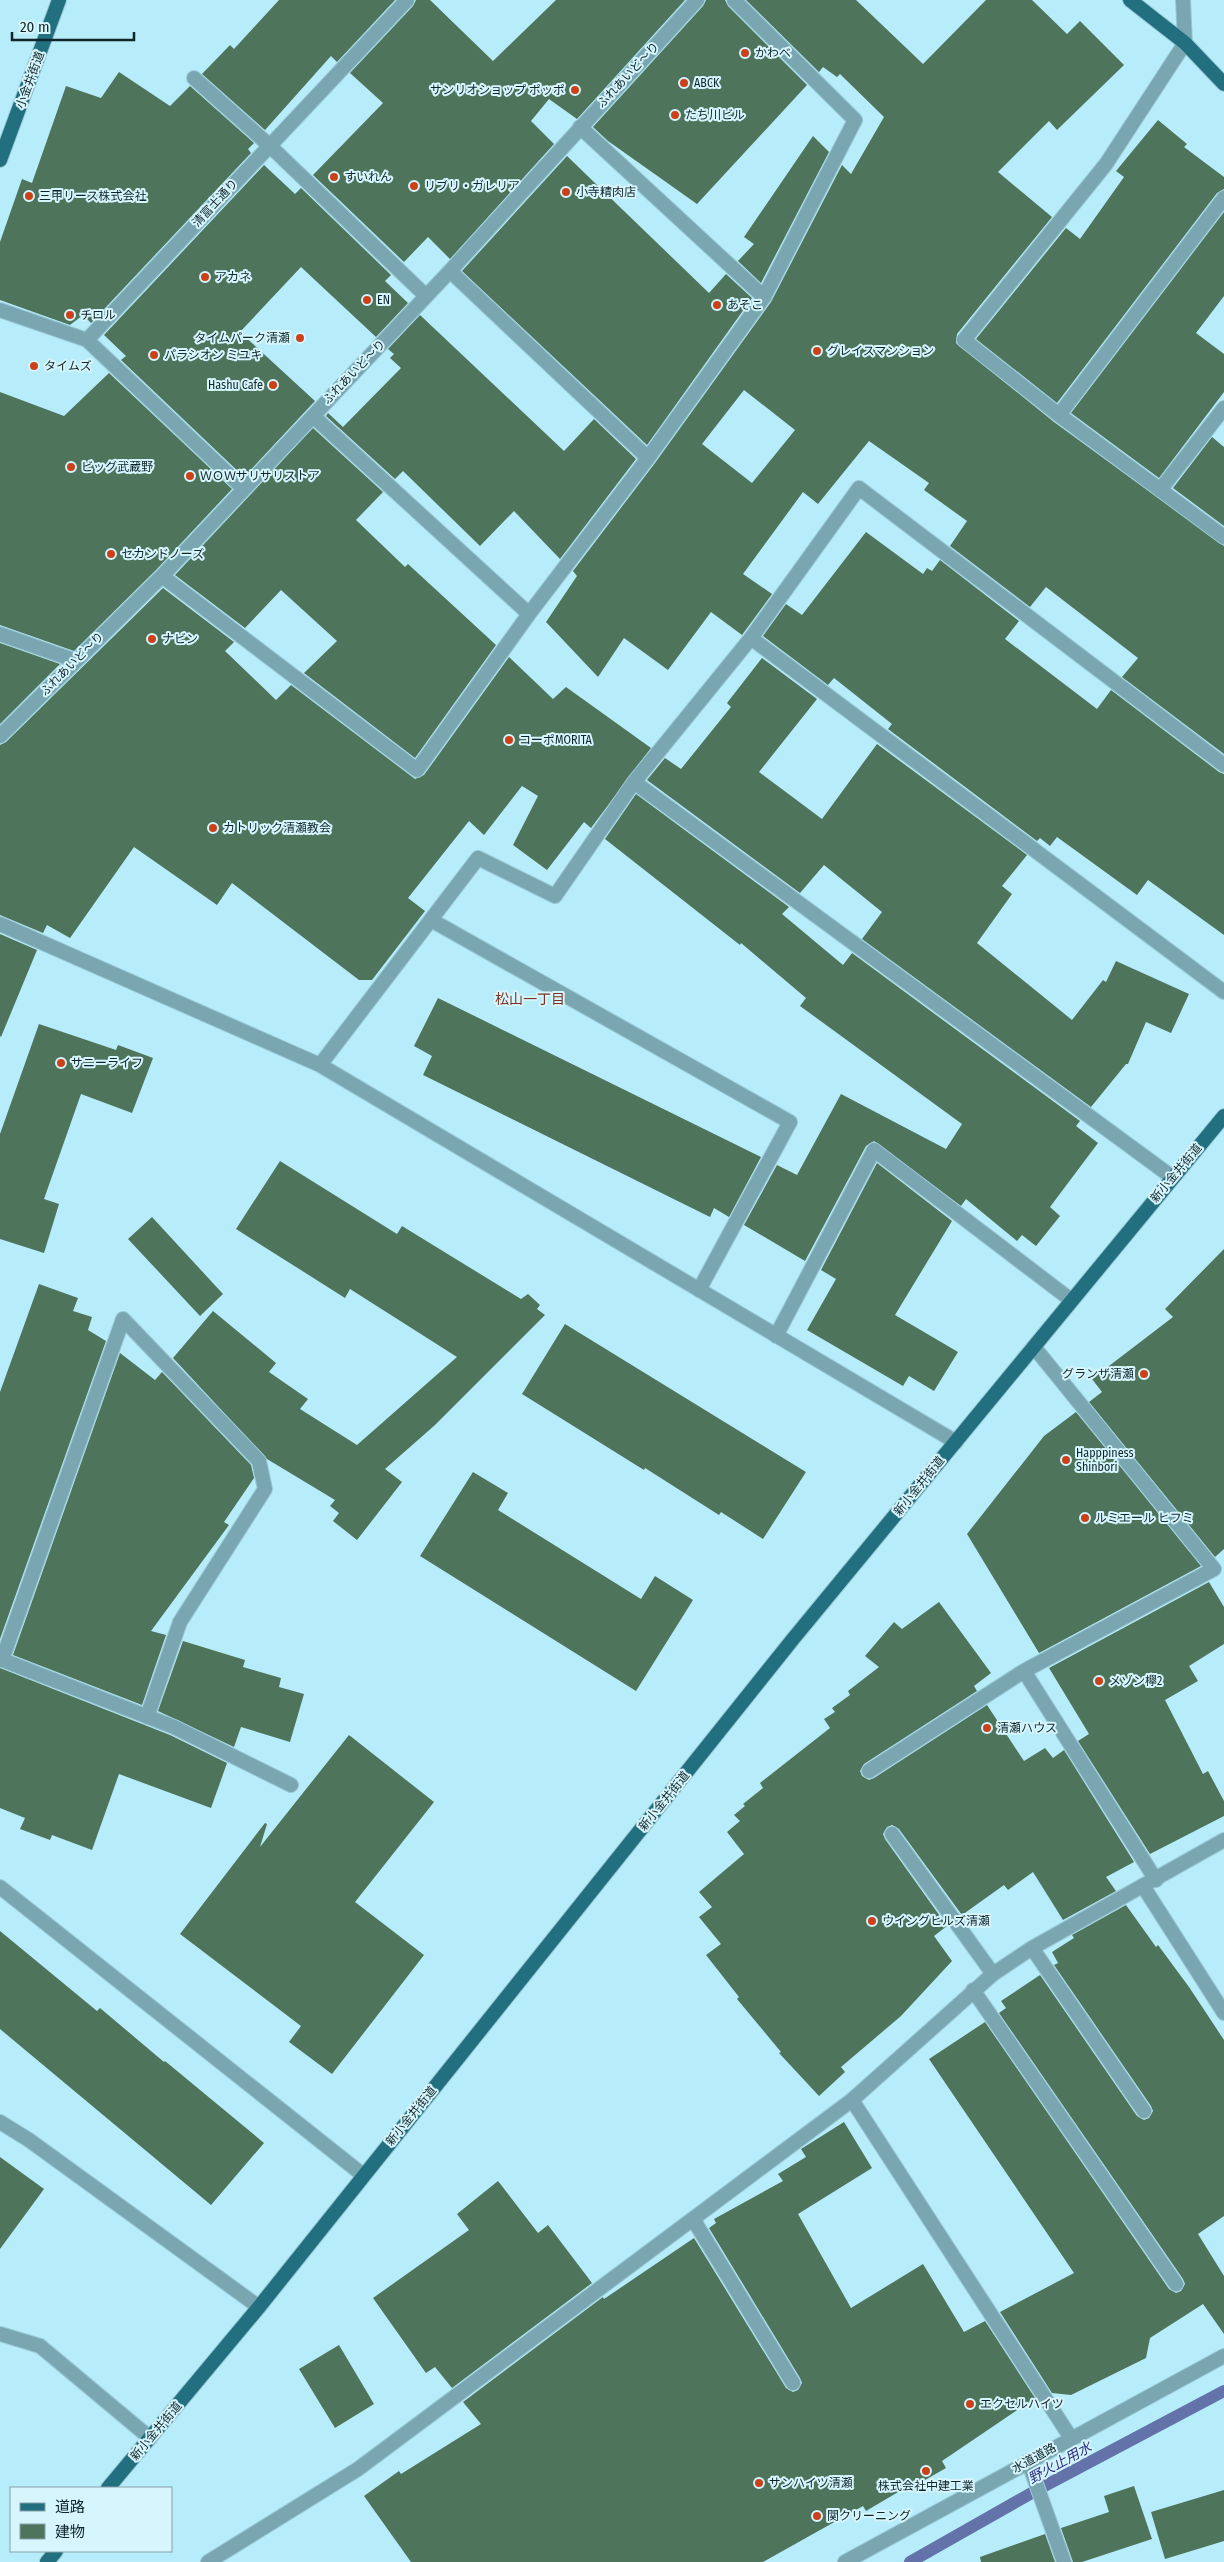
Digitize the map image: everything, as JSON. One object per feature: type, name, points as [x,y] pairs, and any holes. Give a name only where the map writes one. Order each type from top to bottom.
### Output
[{"type":"main road","name":"小金井街道","points":[[0,160],[59,0]]},
{"type":"main road","points":[[1130,0],[1186,43],[1224,84]]},
{"type":"main road","name":"新小金井街道","points":[[109,2487],[259,2307],[787,1647],[1224,1116]]},
{"type":"main road","points":[[47,2562],[55,2552]]},
{"type":"street","name":"清富士通り","points":[[87,340],[406,0]]},
{"type":"street","name":"ふれあいど～り","points":[[0,736],[74,660],[162,576],[450,271],[697,0]]},
{"type":"street","points":[[162,576],[417,770],[529,614],[648,458],[764,297],[855,120],[734,0]]},
{"type":"street","points":[[1183,0],[1186,43],[1106,164],[964,340],[1059,415],[1224,537]]},
{"type":"street","points":[[194,78],[270,146],[426,296]]},
{"type":"street","points":[[580,127],[764,297]]},
{"type":"street","points":[[1059,415],[1224,198]]},
{"type":"street","points":[[450,271],[648,458]]},
{"type":"street","points":[[0,310],[87,340],[244,489]]},
{"type":"street","points":[[1160,490],[1224,408]]},
{"type":"street","points":[[313,416],[529,614]]},
{"type":"street","points":[[320,1065],[478,858],[555,896],[634,782],[751,638],[858,488],[1224,765]]},
{"type":"street","points":[[0,634],[74,660]]},
{"type":"street","points":[[751,638],[1224,992]]},
{"type":"street","points":[[634,782],[1172,1177]]},
{"type":"street","points":[[431,920],[790,1122],[699,1290]]},
{"type":"street","points":[[0,924],[320,1065],[956,1442]]},
{"type":"street","points":[[776,1336],[874,1150],[1071,1300]]},
{"type":"street","points":[[147,1717],[180,1622],[265,1489],[259,1461],[123,1319],[1,1660],[147,1717],[174,1727],[291,1786]]},
{"type":"street","points":[[869,1771],[1024,1671],[1214,1569],[1034,1347]]},
{"type":"street","points":[[1024,1671],[1156,1880]]},
{"type":"street","points":[[892,1834],[993,1974]]},
{"type":"street","points":[[208,2562],[358,2469],[852,2100],[993,1974],[1032,1948],[1156,1880],[1224,1840]]},
{"type":"street","points":[[1143,1886],[1224,2013]]},
{"type":"street","points":[[0,1887],[363,2175]]},
{"type":"street","points":[[1032,1948],[1144,2111]]},
{"type":"street","points":[[973,1990],[1176,2284]]},
{"type":"street","points":[[852,2100],[1071,2438]]},
{"type":"street","points":[[0,2122],[29,2140],[259,2307]]},
{"type":"street","points":[[693,2219],[794,2383]]},
{"type":"street","points":[[0,2334],[40,2346],[150,2438]]},
{"type":"street","name":"水道道路","points":[[845,2562],[1224,2356]]},
{"type":"street","points":[[1028,2461],[1064,2562]]},
{"type":"building","points":[[279,0],[395,0],[337,62],[331,56],[265,130],[202,74],[230,45],[234,49]]},
{"type":"building","points":[[416,0],[430,0],[493,61],[556,0],[685,0],[577,119],[549,99],[531,121],[554,144],[450,259],[428,237],[404,262],[313,175],[383,103],[350,73],[413,6]]},
{"type":"building","points":[[706,0],[725,0],[728,6],[807,85],[697,204],[608,141],[593,127],[703,6]]},
{"type":"building","points":[[746,0],[856,0],[923,64],[986,0],[1032,0],[1067,34],[1080,21],[1124,65],[1057,130],[1049,121],[998,172],[1052,217],[957,334],[956,343],[1054,422],[1224,546],[1224,754],[1122,677],[1138,658],[1046,587],[1030,607],[950,546],[967,521],[924,490],[929,483],[869,441],[818,504],[803,492],[743,574],[772,594],[742,635],[711,612],[668,670],[624,638],[598,677],[546,622],[577,576],[573,571],[655,463],[771,302],[842,165],[851,174],[884,117],[840,74],[837,77],[823,67],[819,72]],"holes":[[[744,390],[795,430],[752,483],[702,444]]]},
{"type":"building","points":[[119,72],[170,106],[190,86],[254,143],[248,149],[251,153],[91,323],[83,315],[70,325],[0,300],[0,242],[22,179],[32,183],[66,86],[101,98]]},
{"type":"building","points":[[1158,120],[1187,144],[1184,147],[1224,177],[1224,189],[1217,193],[1057,403],[976,339],[1066,228],[1080,239],[1124,177],[1116,171]]},
{"type":"building","points":[[813,136],[829,152],[761,283],[738,261],[754,244],[744,237]]},
{"type":"building","points":[[567,156],[709,293],[726,274],[752,298],[647,445],[462,271]]},
{"type":"building","points":[[264,165],[295,194],[301,188],[391,275],[385,281],[408,303],[376,337],[301,267],[240,332],[315,401],[244,477],[121,360],[126,356],[104,335]]},
{"type":"building","points":[[1224,212],[1224,296],[1196,333],[1224,354],[1224,392],[1159,478],[1071,413]]},
{"type":"building","points":[[420,315],[564,451],[594,419],[636,459],[560,559],[514,511],[480,546],[403,471],[395,479],[326,416],[328,413],[343,427],[401,368],[390,358],[394,354],[388,349]]},
{"type":"building","points":[[109,373],[232,489],[156,570],[74,651],[0,625],[0,392],[64,416]]},
{"type":"building","points":[[313,428],[383,492],[356,520],[405,567],[408,564],[496,645],[415,758],[304,673],[337,641],[281,590],[245,628],[175,575]]},
{"type":"building","points":[[1212,437],[1224,447],[1224,526],[1173,488]]},
{"type":"building","points":[[866,532],[923,574],[927,568],[932,571],[940,560],[1019,621],[1005,639],[1097,709],[1111,690],[1224,774],[1224,935],[1148,880],[1137,895],[1057,837],[1050,846],[1040,838],[1037,841],[888,729],[892,724],[834,678],[828,685],[763,636],[786,604],[802,615]]},
{"type":"building","points":[[163,588],[234,642],[225,651],[276,700],[291,685],[415,779],[424,775],[509,657],[553,699],[566,687],[651,748],[591,828],[584,822],[547,870],[513,845],[538,796],[522,786],[484,835],[469,821],[408,898],[425,911],[372,980],[359,980],[232,883],[217,905],[134,847],[70,938],[47,925],[43,933],[0,915],[0,745],[6,742]]},
{"type":"building","points":[[0,643],[60,664],[0,724]]},
{"type":"building","points":[[762,658],[817,699],[759,772],[822,819],[877,744],[1027,855],[1002,886],[1012,894],[977,943],[1072,1020],[1103,980],[1106,982],[1116,961],[1189,994],[1171,1033],[1146,1022],[1128,1064],[1126,1064],[1091,1107],[862,939],[882,912],[824,865],[800,893],[647,780],[665,758],[681,769],[731,707],[727,703]]},
{"type":"building","points":[[636,794],[789,907],[782,914],[843,965],[852,953],[1080,1121],[1076,1126],[1098,1143],[1050,1207],[1060,1216],[1036,1246],[1022,1235],[1017,1241],[966,1199],[961,1206],[874,1141],[866,1146],[805,1261],[744,1225],[777,1165],[797,1175],[841,1094],[946,1149],[962,1124],[800,1006],[806,998],[741,943],[740,945],[605,839]]},
{"type":"building","points":[[0,934],[37,950],[1,1037],[0,1036]]},
{"type":"building","points":[[438,998],[761,1157],[729,1217],[714,1208],[710,1217],[423,1075],[432,1056],[414,1046]]},
{"type":"building","points":[[39,1024],[116,1050],[118,1045],[153,1058],[132,1113],[81,1094],[44,1199],[59,1204],[44,1253],[0,1239],[0,1134]]},
{"type":"building","points":[[280,1161],[397,1234],[402,1226],[521,1299],[528,1294],[540,1305],[537,1309],[545,1315],[435,1425],[385,1469],[402,1482],[357,1540],[333,1521],[339,1513],[330,1506],[335,1500],[267,1459],[173,1358],[213,1311],[276,1363],[269,1372],[308,1399],[300,1409],[357,1445],[457,1357],[350,1289],[345,1298],[236,1229]]},
{"type":"building","points":[[877,1163],[952,1221],[895,1315],[958,1352],[934,1391],[909,1376],[903,1386],[807,1330],[836,1279],[821,1270]]},
{"type":"building","points":[[152,1217],[223,1294],[200,1316],[128,1239]]},
{"type":"building","points":[[1224,1249],[1224,1549],[1215,1557],[1089,1402],[1102,1392],[1092,1379],[1173,1317],[1165,1309]]},
{"type":"building","points":[[39,1284],[78,1298],[73,1311],[92,1317],[88,1330],[106,1341],[0,1639],[0,1392]]},
{"type":"building","points":[[565,1324],[806,1472],[763,1539],[721,1512],[719,1515],[645,1468],[644,1470],[522,1394]]},
{"type":"building","points":[[120,1353],[155,1380],[162,1372],[251,1465],[254,1478],[224,1522],[229,1525],[151,1631],[166,1635],[142,1705],[13,1655]]},
{"type":"building","points":[[1076,1412],[1201,1566],[1039,1653],[967,1534],[1044,1436]]},
{"type":"building","points":[[473,1472],[508,1493],[498,1510],[641,1599],[655,1576],[693,1600],[636,1691],[420,1556]]},
{"type":"building","points":[[1209,1582],[1224,1607],[1224,1644],[1189,1666],[1198,1681],[1165,1700],[1203,1774],[1208,1771],[1224,1801],[1224,1816],[1150,1854],[1078,1741],[1089,1734],[1049,1668]]},
{"type":"building","points":[[939,1602],[991,1673],[974,1686],[977,1691],[864,1764],[860,1771],[862,1776],[869,1780],[874,1778],[987,1705],[1024,1761],[1045,1748],[1053,1758],[1064,1750],[1134,1862],[1106,1877],[1116,1891],[1063,1920],[1033,1872],[1008,1890],[1004,1885],[962,1915],[899,1829],[892,1825],[887,1827],[883,1834],[885,1839],[947,1926],[934,1936],[952,1961],[901,2016],[841,2067],[845,2072],[819,2096],[779,2053],[781,2052],[737,1999],[739,1997],[706,1955],[721,1944],[699,1917],[712,1907],[699,1892],[744,1854],[727,1832],[740,1821],[734,1815],[745,1806],[743,1804],[763,1788],[760,1783],[830,1728],[824,1719],[835,1712],[832,1708],[850,1695],[848,1691],[879,1667],[865,1656],[894,1622],[902,1629]]},
{"type":"building","points":[[183,1641],[245,1660],[243,1667],[281,1678],[279,1687],[304,1694],[290,1742],[241,1727],[234,1747],[158,1711]]},
{"type":"building","points":[[0,1668],[170,1735],[227,1763],[211,1808],[119,1774],[92,1850],[52,1835],[50,1840],[20,1829],[25,1818],[0,1808]]},
{"type":"building","points":[[349,1735],[434,1802],[355,1902],[424,1955],[332,2074],[289,2042],[301,2026],[180,1934],[265,1823],[267,1824],[260,1847]]},
{"type":"building","points":[[1126,1905],[1156,1947],[1158,1945],[1189,1987],[1224,2040],[1224,2216],[1198,2234],[1224,2276],[1224,2334],[1203,2304],[1150,2338],[1146,2358],[1071,2395],[1052,2393],[1000,2312],[1074,2273],[929,2059],[985,2022],[1169,2289],[1176,2293],[1181,2291],[1185,2284],[1183,2279],[999,2013],[1006,2008],[1001,2001],[1040,1975],[1137,2116],[1144,2120],[1149,2118],[1153,2111],[1151,2106],[1054,1965],[1058,1963],[1052,1952],[1074,1938],[1072,1935]]},
{"type":"building","points":[[0,1931],[97,2011],[100,2008],[264,2143],[211,2205],[0,2029]]},
{"type":"building","points":[[844,2122],[872,2168],[798,2214],[851,2308],[923,2264],[964,2332],[985,2321],[1035,2398],[942,2461],[946,2468],[911,2488],[910,2485],[866,2511],[863,2506],[763,2562],[411,2562],[364,2496],[399,2471],[401,2474],[481,2424],[463,2402],[603,2297],[604,2299],[694,2238],[786,2388],[793,2392],[798,2390],[802,2383],[800,2378],[709,2228],[716,2223],[714,2219],[783,2181],[778,2174],[806,2157],[801,2149]]},
{"type":"building","points":[[0,2157],[44,2189],[0,2249]]},
{"type":"building","points":[[498,2181],[538,2233],[548,2225],[592,2283],[452,2388],[435,2367],[426,2373],[373,2298],[469,2230],[457,2214]]},
{"type":"building","points":[[339,2345],[374,2404],[335,2428],[299,2369]]},
{"type":"building","points":[[1134,2486],[1152,2539],[1082,2562],[1073,2562],[1061,2528],[1109,2512],[1104,2496]]},
{"type":"building","points":[[1224,2490],[1224,2541],[1165,2559],[1151,2512]]},
{"type":"building","points":[[1045,2534],[1055,2562],[981,2562],[980,2557]]},
{"type":"waterway","name":"野火止用水","points":[[910,2562],[1037,2490],[1224,2391]]},
{"type":"place","name":"かわべ","points":[[745,53]]},
{"type":"place","name":"ABCK","points":[[684,83]]},
{"type":"place","name":"サンリオショップ ポッポ","points":[[575,90]]},
{"type":"place","name":"たち川ビル","points":[[675,115]]},
{"type":"place","name":"すいれん","points":[[334,177]]},
{"type":"place","name":"リブリ・ガレリア","points":[[414,186]]},
{"type":"place","name":"小寺精肉店","points":[[566,192]]},
{"type":"place","name":"三甲リース株式会社","points":[[29,196]]},
{"type":"place","name":"アカネ","points":[[205,277]]},
{"type":"place","name":"EN","points":[[367,300]]},
{"type":"place","name":"あそこ","points":[[717,305]]},
{"type":"place","name":"チロル","points":[[70,315]]},
{"type":"place","name":"タイムパーク清瀬","points":[[300,338]]},
{"type":"place","name":"グレイスマンション","points":[[817,351]]},
{"type":"place","name":"パラシオン ミユキ","points":[[154,355]]},
{"type":"place","name":"タイムズ","points":[[34,366]]},
{"type":"place","name":"Hashu Cafe","points":[[273,385]]},
{"type":"place","name":"ビッグ武蔵野","points":[[71,467]]},
{"type":"place","name":"ＷＯＷサリサリストア","points":[[190,476]]},
{"type":"place","name":"セカンドノーズ","points":[[111,554]]},
{"type":"place","name":"ナビン","points":[[152,639]]},
{"type":"place","name":"コーポMORITA","points":[[509,740]]},
{"type":"place","name":"カトリック清瀬教会","points":[[213,828]]},
{"type":"place","name":"サニーライフ","points":[[61,1063]]},
{"type":"place","name":"グランザ清瀬","points":[[1144,1374]]},
{"type":"place","name":"Happpiness Shinbori","points":[[1066,1460]]},
{"type":"place","name":"ルミエール ヒフミ","points":[[1085,1518]]},
{"type":"place","name":"メゾン欅2","points":[[1099,1681]]},
{"type":"place","name":"清瀬ハウス","points":[[987,1728]]},
{"type":"place","name":"ウイングヒルズ清瀬","points":[[872,1921]]},
{"type":"place","name":"エクセルハイツ","points":[[970,2404]]},
{"type":"place","name":"株式会社中建工業","points":[[926,2471]]},
{"type":"place","name":"サンハイツ清瀬","points":[[759,2483]]},
{"type":"place","name":"関クリーニング","points":[[817,2516]]},
{"type":"district","name":"松山一丁目","points":[[530,999]]}]
